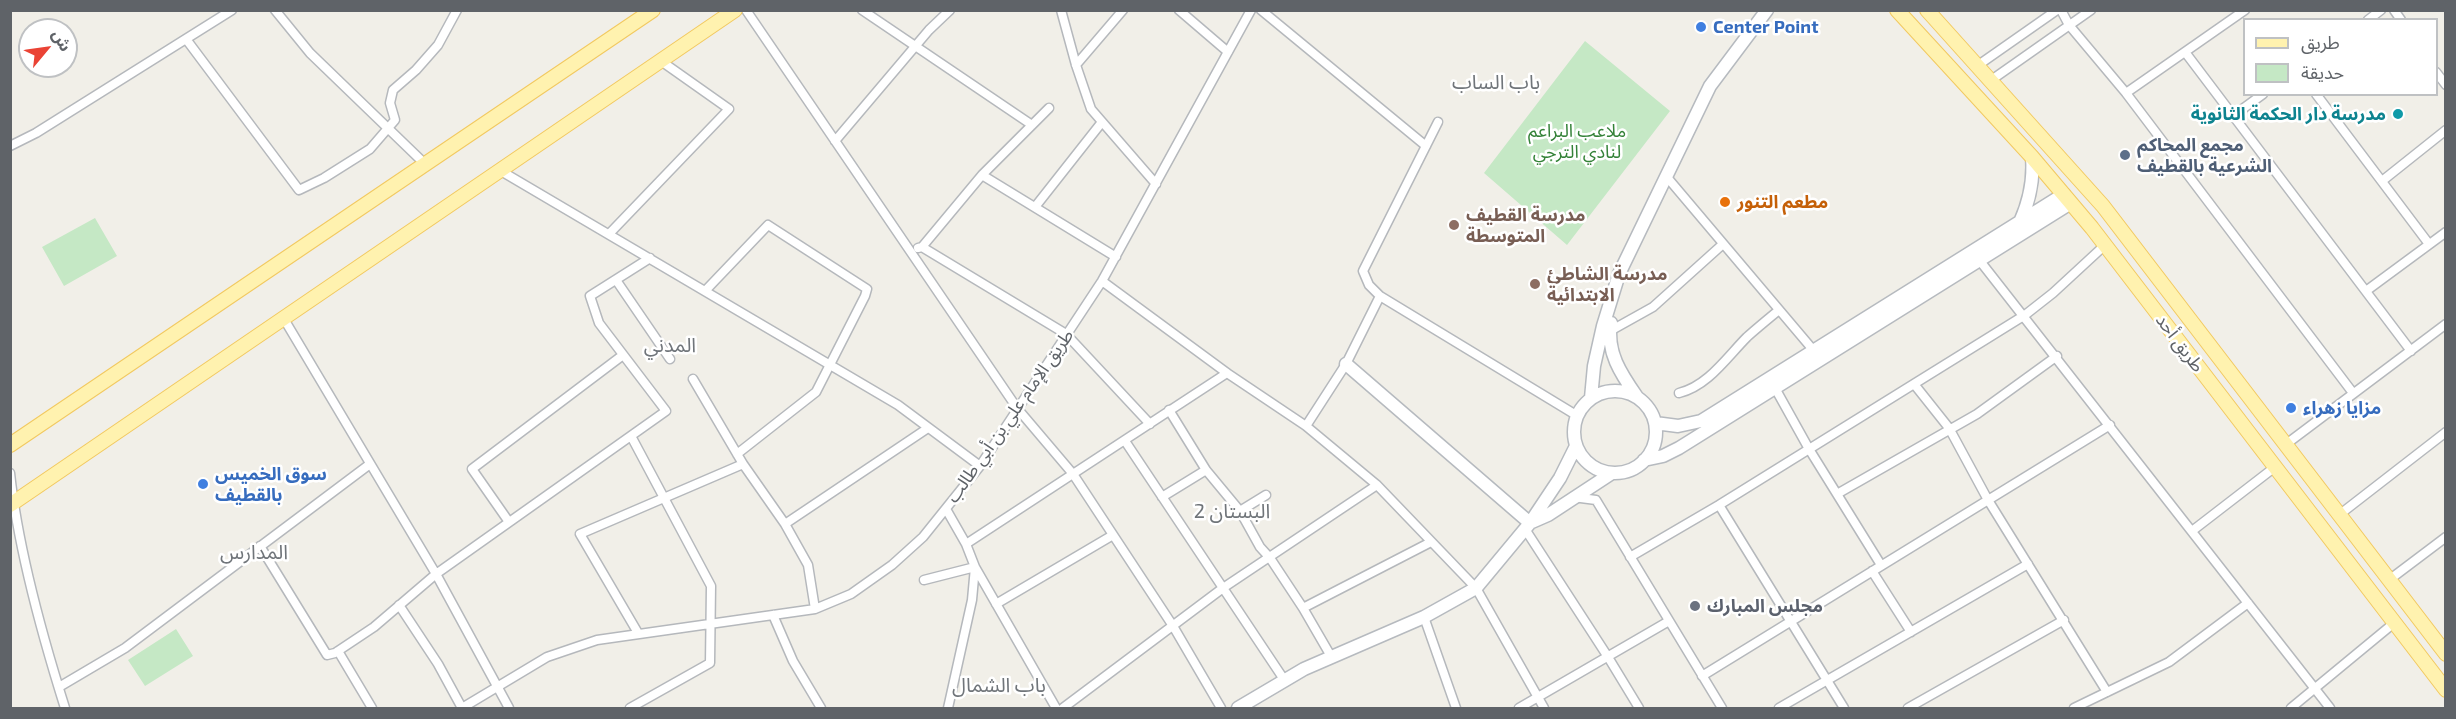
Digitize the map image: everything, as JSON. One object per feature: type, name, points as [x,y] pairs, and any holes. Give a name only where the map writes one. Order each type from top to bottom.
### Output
[{"type":"main road","points":[[10,445],[653,10]]},
{"type":"main road","points":[[12,504],[735,10]]},
{"type":"main road","name":"طريق أحد","points":[[1897,10],[2068,199],[2445,690]]},
{"type":"main road","name":"طريق أحد","points":[[1927,10],[2103,206],[2445,654]]},
{"type":"street","points":[[10,146],[36,133],[232,10]]},
{"type":"street","points":[[275,10],[310,53],[425,164]]},
{"type":"street","points":[[186,39],[299,190],[324,178],[370,149],[395,120],[390,103],[393,90],[416,70],[438,45],[457,10]]},
{"type":"street","points":[[746,10],[1017,408],[1073,474],[1173,626],[1221,708]]},
{"type":"street","points":[[862,10],[1032,125]]},
{"type":"street","points":[[835,141],[915,47],[950,10]]},
{"type":"street","points":[[1061,10],[1076,65],[1092,109],[1156,184]]},
{"type":"street","points":[[1076,65],[1123,10]]},
{"type":"street","points":[[1179,10],[1228,52]]},
{"type":"street","name":"طريق الإمام علي بن أبي طالب","points":[[462,708],[547,657],[597,640],[815,609],[851,594],[892,565],[923,537],[980,466],[1102,281],[1251,10]]},
{"type":"street","points":[[1261,10],[1426,146]]},
{"type":"street","points":[[1590,398],[1603,326],[1619,274],[1710,86],[1767,10]]},
{"type":"street","points":[[1977,66],[2059,10],[2126,93],[2354,393]]},
{"type":"street","points":[[1990,81],[2091,10]]},
{"type":"street","points":[[2126,93],[2245,10]]},
{"type":"street","points":[[2185,52],[2411,351]]},
{"type":"street","points":[[609,234],[729,109],[661,61]]},
{"type":"street","points":[[2233,116],[2260,96]]},
{"type":"street","points":[[2318,96],[2429,244]]},
{"type":"street","points":[[909,250],[922,247],[982,175],[1049,108]]},
{"type":"street","points":[[1035,207],[1102,122]]},
{"type":"street","points":[[1438,122],[1363,271],[1369,285],[1380,296],[1576,415]]},
{"type":"street","points":[[2382,181],[2445,130]]},
{"type":"street","points":[[2020,222],[2027,207],[2030,191],[2032,157]]},
{"type":"street","points":[[501,171],[898,405],[980,466]]},
{"type":"street","points":[[982,175],[1116,257]]},
{"type":"street","points":[[1666,176],[1814,351]]},
{"type":"street","points":[[1655,423],[1678,426],[1701,421],[2020,222],[2068,199]]},
{"type":"street","points":[[1637,397],[1618,390],[1601,393],[1590,398],[1576,415],[1574,429],[1576,446],[1590,464],[1611,472],[1624,471],[1644,460],[1663,456],[1679,448],[1980,261],[2068,199]]},
{"type":"street","points":[[705,291],[768,225],[867,289],[816,392],[737,454]]},
{"type":"street","points":[[2366,291],[2445,232]]},
{"type":"street","points":[[1610,331],[1653,307],[1723,244]]},
{"type":"street","points":[[1630,557],[1719,505],[2025,315],[2053,293],[2105,245]]},
{"type":"street","points":[[922,247],[1066,334],[1150,424]]},
{"type":"street","points":[[260,546],[324,652],[331,655],[374,627],[436,574],[666,411],[599,323],[590,296],[650,258]]},
{"type":"street","points":[[1980,261],[2025,315],[2330,708]]},
{"type":"street","points":[[1619,274],[1609,338],[1618,370],[1637,397],[1649,409],[1655,423],[1654,442],[1644,460]]},
{"type":"street","points":[[616,280],[670,359]]},
{"type":"street","points":[[1102,281],[1227,373],[1306,426],[1377,485],[1476,588],[1544,708]]},
{"type":"street","points":[[1306,426],[1346,364],[1380,296]]},
{"type":"street","points":[[1679,393],[1691,390],[1779,310]]},
{"type":"street","points":[[284,319],[436,574],[509,708]]},
{"type":"street","points":[[2285,445],[2445,324]]},
{"type":"street","points":[[509,522],[472,469],[623,355]]},
{"type":"street","points":[[1837,494],[1977,414],[2057,356]]},
{"type":"street","points":[[1346,364],[1528,526],[1639,708]]},
{"type":"street","points":[[966,544],[1227,373]]},
{"type":"street","points":[[693,380],[743,464],[784,524],[807,565],[815,609]]},
{"type":"street","points":[[1914,384],[1949,428],[1988,500],[2107,692]]},
{"type":"street","points":[[1775,388],[1809,449],[1881,566]]},
{"type":"street","points":[[1169,410],[1206,471],[1239,511],[1260,547],[1270,558],[1303,608],[1332,658]]},
{"type":"street","points":[[1702,676],[2110,425]]},
{"type":"street","points":[[784,524],[928,428]]},
{"type":"street","points":[[2339,515],[2445,432]]},
{"type":"street","points":[[630,708],[710,663],[711,586],[631,436]]},
{"type":"street","points":[[1125,441],[1285,681]]},
{"type":"street","points":[[1238,708],[1304,669],[1424,617],[1476,588],[1528,526],[1560,478],[1576,446]]},
{"type":"street","points":[[58,687],[125,648],[370,464]]},
{"type":"street","points":[[638,633],[580,534],[743,464]]},
{"type":"street","points":[[2192,531],[2275,467]]},
{"type":"street","points":[[1161,497],[1206,471]]},
{"type":"street","points":[[1528,526],[1611,472]]},
{"type":"street","points":[[10,473],[12,504],[46,645],[65,708]]},
{"type":"street","points":[[1064,708],[1223,588],[1377,485]]},
{"type":"street","points":[[1239,511],[1266,495]]},
{"type":"street","points":[[1573,497],[1596,500],[1722,708]]},
{"type":"street","points":[[1719,505],[1844,708]]},
{"type":"street","points":[[946,509],[966,544],[975,567],[1056,708]]},
{"type":"street","points":[[996,604],[1113,535]]},
{"type":"street","points":[[2389,580],[2445,537]]},
{"type":"street","points":[[1303,608],[1431,542]]},
{"type":"street","points":[[1779,708],[2028,564]]},
{"type":"street","points":[[924,580],[975,567]]},
{"type":"street","points":[[948,708],[952,700],[972,600],[975,567]]},
{"type":"street","points":[[1872,572],[1911,632]]},
{"type":"street","points":[[2074,708],[2169,662],[2248,603]]},
{"type":"street","points":[[399,605],[438,664],[462,708]]},
{"type":"street","points":[[773,615],[793,661],[820,708]]},
{"type":"street","points":[[1424,617],[1456,708]]},
{"type":"street","points":[[1908,708],[2064,620]]},
{"type":"street","points":[[1519,708],[1669,621]]},
{"type":"street","points":[[2291,708],[2394,623]]},
{"type":"street","points":[[338,651],[372,708]]},
{"type":"green space","name":"ملاعب البراعم لنادي الترجي","points":[[1585,41],[1670,111],[1567,245],[1484,173]]},
{"type":"green space","points":[[95,218],[117,256],[64,286],[42,247]]},
{"type":"green space","points":[[176,629],[193,656],[145,686],[128,660]]},
{"type":"place","name":"Center Point","points":[[1701,27]]},
{"type":"place","name":"مدرسة دار الحكمة الثانوية","points":[[2398,114]]},
{"type":"place","name":"مجمع المحاكم الشرعية بالقطيف","points":[[2125,155]]},
{"type":"place","name":"مطعم التنور","points":[[1725,202]]},
{"type":"place","name":"مدرسة القطيف المتوسطة","points":[[1454,225]]},
{"type":"place","name":"مدرسة الشاطئ الابتدائية","points":[[1535,284]]},
{"type":"place","name":"مزايا زهراء","points":[[2291,408]]},
{"type":"place","name":"سوق الخميس بالقطيف","points":[[203,484]]},
{"type":"place","name":"مجلس المبارك","points":[[1695,606]]},
{"type":"district","name":"باب الساب","points":[[1496,82]]},
{"type":"district","name":"المدني","points":[[670,345]]},
{"type":"district","name":"البستان 2","points":[[1232,511]]},
{"type":"district","name":"المدارس","points":[[254,552]]},
{"type":"district","name":"باب الشمال","points":[[999,685]]}]
